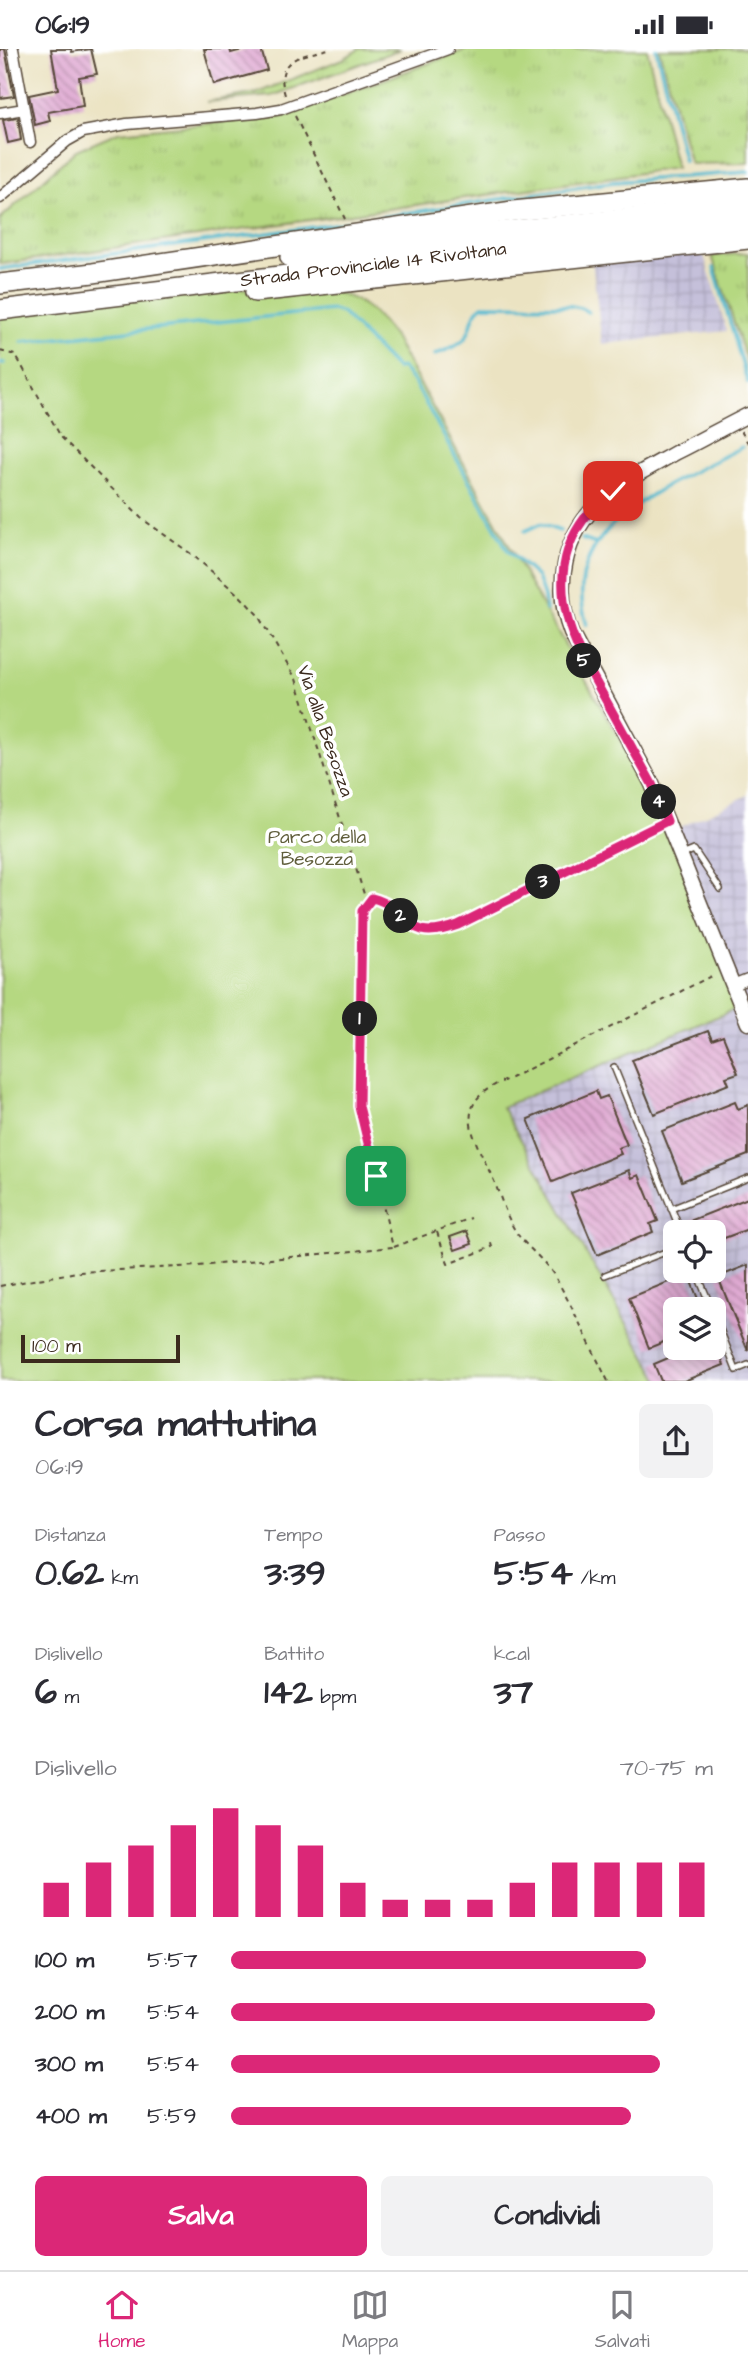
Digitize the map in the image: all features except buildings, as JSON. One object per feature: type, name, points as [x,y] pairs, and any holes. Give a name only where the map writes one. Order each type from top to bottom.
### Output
[{"type":"highway","points":[[0,284],[93,273],[513,211],[748,188]]},
{"type":"highway","name":"Strada Provinciale 14 Rivoltana","points":[[0,292],[514,230],[748,206]]},
{"type":"highway","name":"Strada Provinciale 14 Rivoltana","points":[[0,310],[503,248],[748,224]]},
{"type":"highway","points":[[0,321],[748,239]]},
{"type":"street","points":[[13,49],[30,142]]},
{"type":"street","points":[[0,198],[67,141],[83,132],[127,124],[257,113],[291,106],[448,49]]},
{"type":"street","points":[[0,113],[24,109]]},
{"type":"street","points":[[748,415],[635,475],[608,494],[580,525],[570,546],[564,566],[563,599],[571,633],[652,784],[748,1023]]},
{"type":"street","points":[[733,985],[748,979]]},
{"type":"lane","points":[[682,855],[694,850],[720,889]]},
{"type":"lane","points":[[614,1067],[676,1220]]},
{"type":"lane","points":[[671,1209],[748,1178]]},
{"type":"lane","points":[[605,1275],[663,1253]]},
{"type":"lane","points":[[726,1345],[736,1370],[748,1365]]},
{"type":"path","points":[[328,49],[294,58],[284,67],[281,80],[345,219]]},
{"type":"path","name":"Via alla Besozza","points":[[0,351],[15,355],[61,437],[141,518],[194,556],[257,614],[296,679],[364,894],[372,898]]},
{"type":"path","points":[[393,1247],[359,1106],[362,911],[372,898],[388,903],[416,929],[428,933],[439,932],[669,827]]},
{"type":"path","points":[[608,1381],[552,1273],[517,1234],[474,1136],[471,1108],[482,1091],[489,1087],[714,975]]},
{"type":"path","points":[[0,1286],[77,1272],[198,1266],[393,1247],[471,1218]]},
{"type":"path","points":[[437,1232],[448,1264],[492,1248],[490,1240]]},
{"type":"shaded area","points":[[702,249],[727,331],[602,344],[592,259]]},
{"type":"shaded area","points":[[748,795],[748,1381],[643,1381],[500,1106],[668,833]]},
{"type":"green space","points":[[359,49],[401,49],[272,96],[206,102],[257,93],[343,59]]},
{"type":"green space","points":[[468,49],[647,49],[676,168],[0,264],[0,219],[76,150],[118,132],[281,117]]},
{"type":"green space","points":[[659,49],[748,49],[748,163],[690,164]]},
{"type":"green space","points":[[748,253],[748,365],[712,256]]},
{"type":"green space","name":"Parco della Besozza","points":[[202,287],[338,293],[370,310],[394,337],[534,591],[658,805],[743,1006],[502,1107],[660,1381],[0,1381],[0,310]]},
{"type":"waterway","points":[[656,49],[684,161]]},
{"type":"waterway","points":[[0,269],[321,226],[613,182],[748,172]]},
{"type":"waterway","points":[[714,268],[748,383]]},
{"type":"waterway","points":[[435,355],[463,340],[476,312],[483,305],[571,306],[588,312]]},
{"type":"waterway","points":[[22,342],[333,310],[342,313],[397,369],[402,367],[415,384],[508,551],[537,577],[546,610]]},
{"type":"waterway","points":[[587,625],[582,590],[588,560],[604,534],[627,512],[655,493],[742,447]]},
{"type":"waterway","points":[[525,531],[540,524],[560,531]]},
{"type":"waterway","points":[[582,539],[596,544]]},
{"type":"route","points":[[376,1176],[359,1106],[362,911],[372,898],[388,903],[416,929],[428,933],[439,932],[667,821],[652,784],[581,655],[564,610],[562,581],[570,546],[587,516],[613,491]]}]
